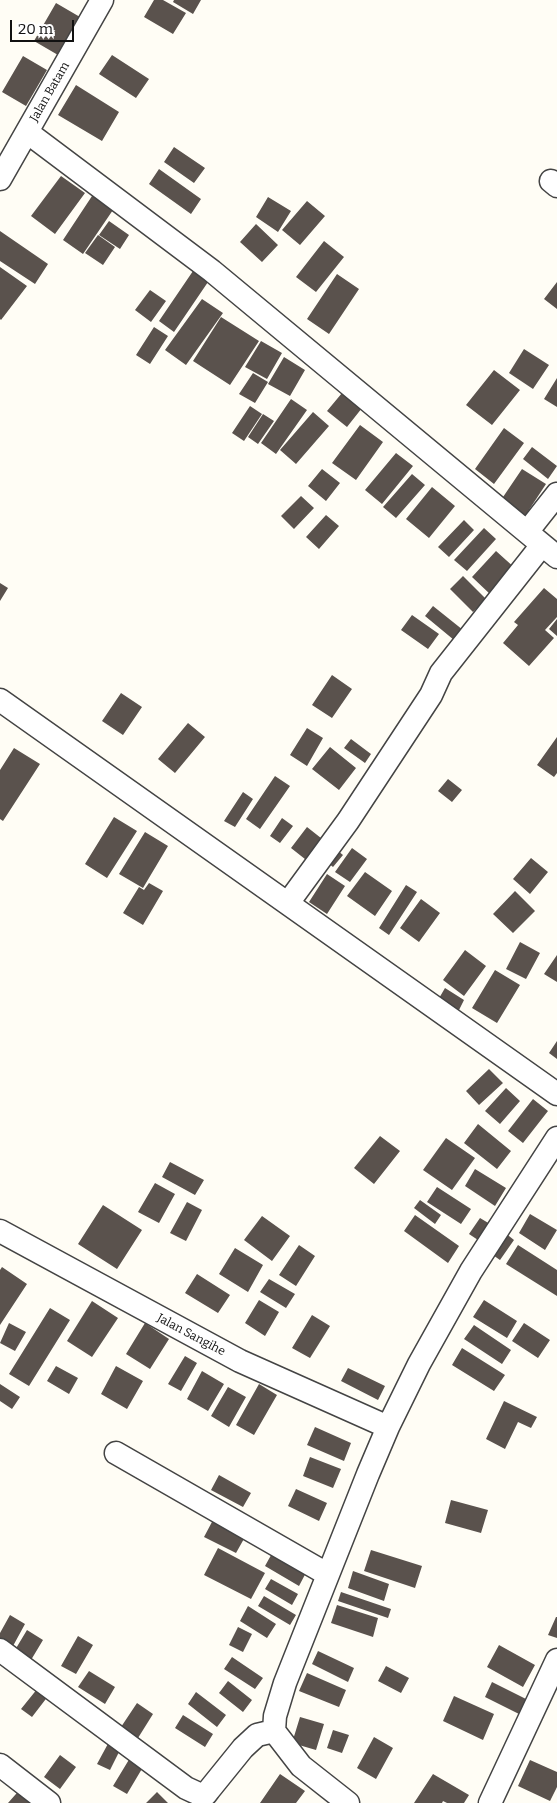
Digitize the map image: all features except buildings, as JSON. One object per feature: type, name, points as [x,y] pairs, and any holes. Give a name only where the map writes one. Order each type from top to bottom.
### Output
[{"type":"street","name":"Jalan Batam","points":[[0,179],[102,0]]},
{"type":"street","points":[[27,132],[212,271],[542,545]]},
{"type":"street","points":[[288,904],[353,814],[431,694],[441,673],[542,545],[557,494]]},
{"type":"street","points":[[0,700],[557,1094]]},
{"type":"street","points":[[348,1803],[301,1766],[274,1731],[275,1716],[285,1683],[327,1574],[388,1427],[428,1347],[471,1271],[557,1138]]},
{"type":"street","name":"Jalan Sangihe","points":[[0,1231],[231,1356],[388,1427]]},
{"type":"street","points":[[116,1453],[327,1574]]},
{"type":"street","points":[[0,1650],[186,1788],[199,1794],[206,1794],[242,1748],[257,1735],[274,1731]]},
{"type":"street","points":[[490,1803],[557,1660]]},
{"type":"street","points":[[0,1765],[50,1803]]}]
